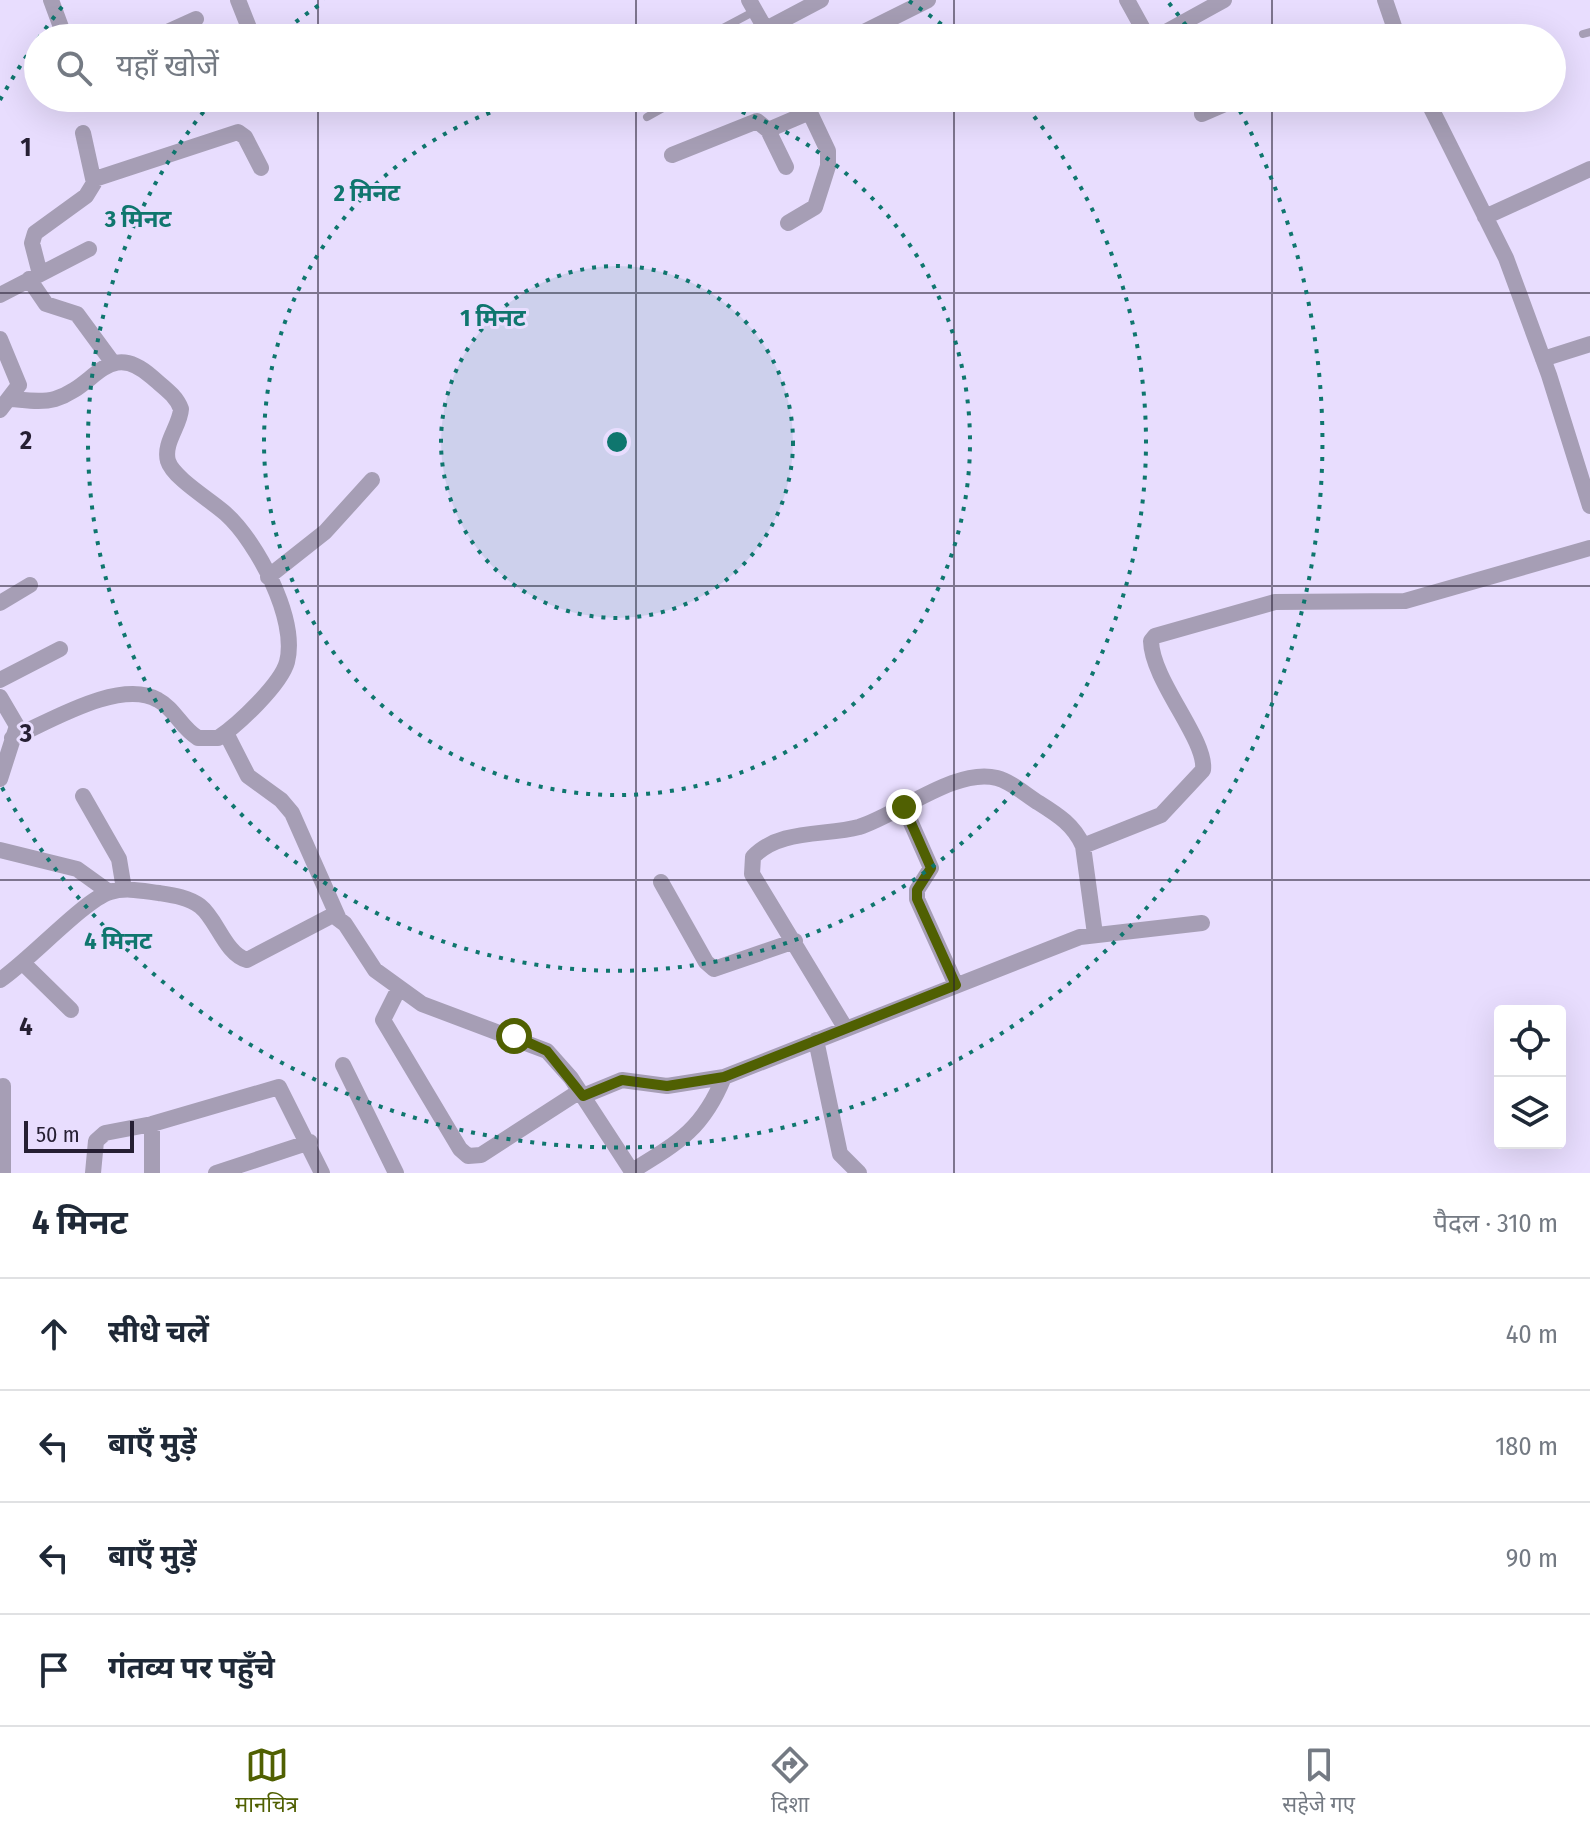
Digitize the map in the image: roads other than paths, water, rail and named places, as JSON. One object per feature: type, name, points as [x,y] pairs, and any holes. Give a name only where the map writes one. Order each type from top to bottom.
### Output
[{"type":"street","points":[[51,0],[60,24]]},
{"type":"street","points":[[238,0],[247,24]]},
{"type":"street","points":[[784,24],[821,0]]},
{"type":"street","points":[[880,24],[928,0]]},
{"type":"street","points":[[1127,0],[1140,24]]},
{"type":"street","points":[[1180,24],[1224,0]]},
{"type":"street","points":[[1385,0],[1389,24]]},
{"type":"street","points":[[753,5],[763,24]]},
{"type":"street","points":[[189,24],[196,19]]},
{"type":"street","points":[[768,130],[795,112]]},
{"type":"street","points":[[788,223],[815,207],[829,160],[809,112]]},
{"type":"street","points":[[1202,114],[1207,112]]},
{"type":"street","points":[[1433,112],[1506,258],[1543,359],[1590,506]]},
{"type":"street","points":[[672,155],[754,121],[768,130],[786,167]]},
{"type":"street","points":[[95,179],[238,132],[245,137],[261,168]]},
{"type":"street","points":[[83,133],[95,179],[86,196],[35,233],[32,243],[35,276],[46,304],[77,314],[113,363]]},
{"type":"street","points":[[1485,217],[1590,169]]},
{"type":"street","points":[[0,295],[89,249]]},
{"type":"street","points":[[0,339],[19,379],[6,404]]},
{"type":"street","points":[[1543,359],[1590,344]]},
{"type":"street","points":[[6,404],[55,399],[113,363],[126,361],[138,365],[179,403],[181,414],[167,452],[172,470],[243,531],[268,577],[286,623],[287,662],[275,684],[226,733],[211,740],[198,738],[160,701],[134,692],[112,695],[12,738]]},
{"type":"street","points":[[268,577],[325,532],[372,480]]},
{"type":"street","points":[[1083,846],[1161,815],[1203,770],[1202,756],[1171,697],[1152,651],[1151,641],[1155,636],[1275,602],[1405,601],[1590,548]]},
{"type":"street","points":[[0,603],[30,585]]},
{"type":"street","points":[[0,680],[60,649]]},
{"type":"street","points":[[0,697],[16,722],[0,779]]},
{"type":"street","points":[[226,733],[248,776],[281,800],[292,813],[338,917],[375,970],[437,1011],[540,1047],[559,1061],[632,1172],[690,1133],[708,1112],[724,1077]]},
{"type":"street","points":[[846,1029],[795,941],[755,882],[750,869],[753,857],[765,847],[788,838],[855,828],[973,777],[996,778],[1060,817],[1077,833],[1083,846],[1095,934]]},
{"type":"street","points":[[83,796],[119,859],[116,890]]},
{"type":"street","points":[[904,807],[931,868],[917,890],[917,899],[956,985]]},
{"type":"street","points":[[0,850],[77,869],[116,890],[168,894],[197,903],[237,955],[247,960],[323,917],[338,917]]},
{"type":"street","points":[[661,882],[706,962],[714,969],[795,941]]},
{"type":"street","points":[[0,980],[24,964],[92,902],[116,890]]},
{"type":"street","points":[[399,988],[383,1020],[460,1149],[468,1156],[481,1155],[581,1093],[622,1080],[667,1086],[724,1077],[956,985],[1095,934],[1202,923]]},
{"type":"street","points":[[24,964],[71,1010]]},
{"type":"street","points":[[816,1040],[841,1158],[859,1173]]},
{"type":"street","points":[[343,1065],[396,1173]]},
{"type":"street","points":[[3,1086],[3,1173]]},
{"type":"street","points":[[93,1173],[99,1136],[279,1087],[310,1142],[322,1173]]},
{"type":"street","points":[[152,1124],[152,1173]]},
{"type":"street","points":[[216,1173],[310,1142]]},
{"type":"lane","points":[[725,24],[753,5]]},
{"type":"lane","points":[[647,117],[656,112]]}]
